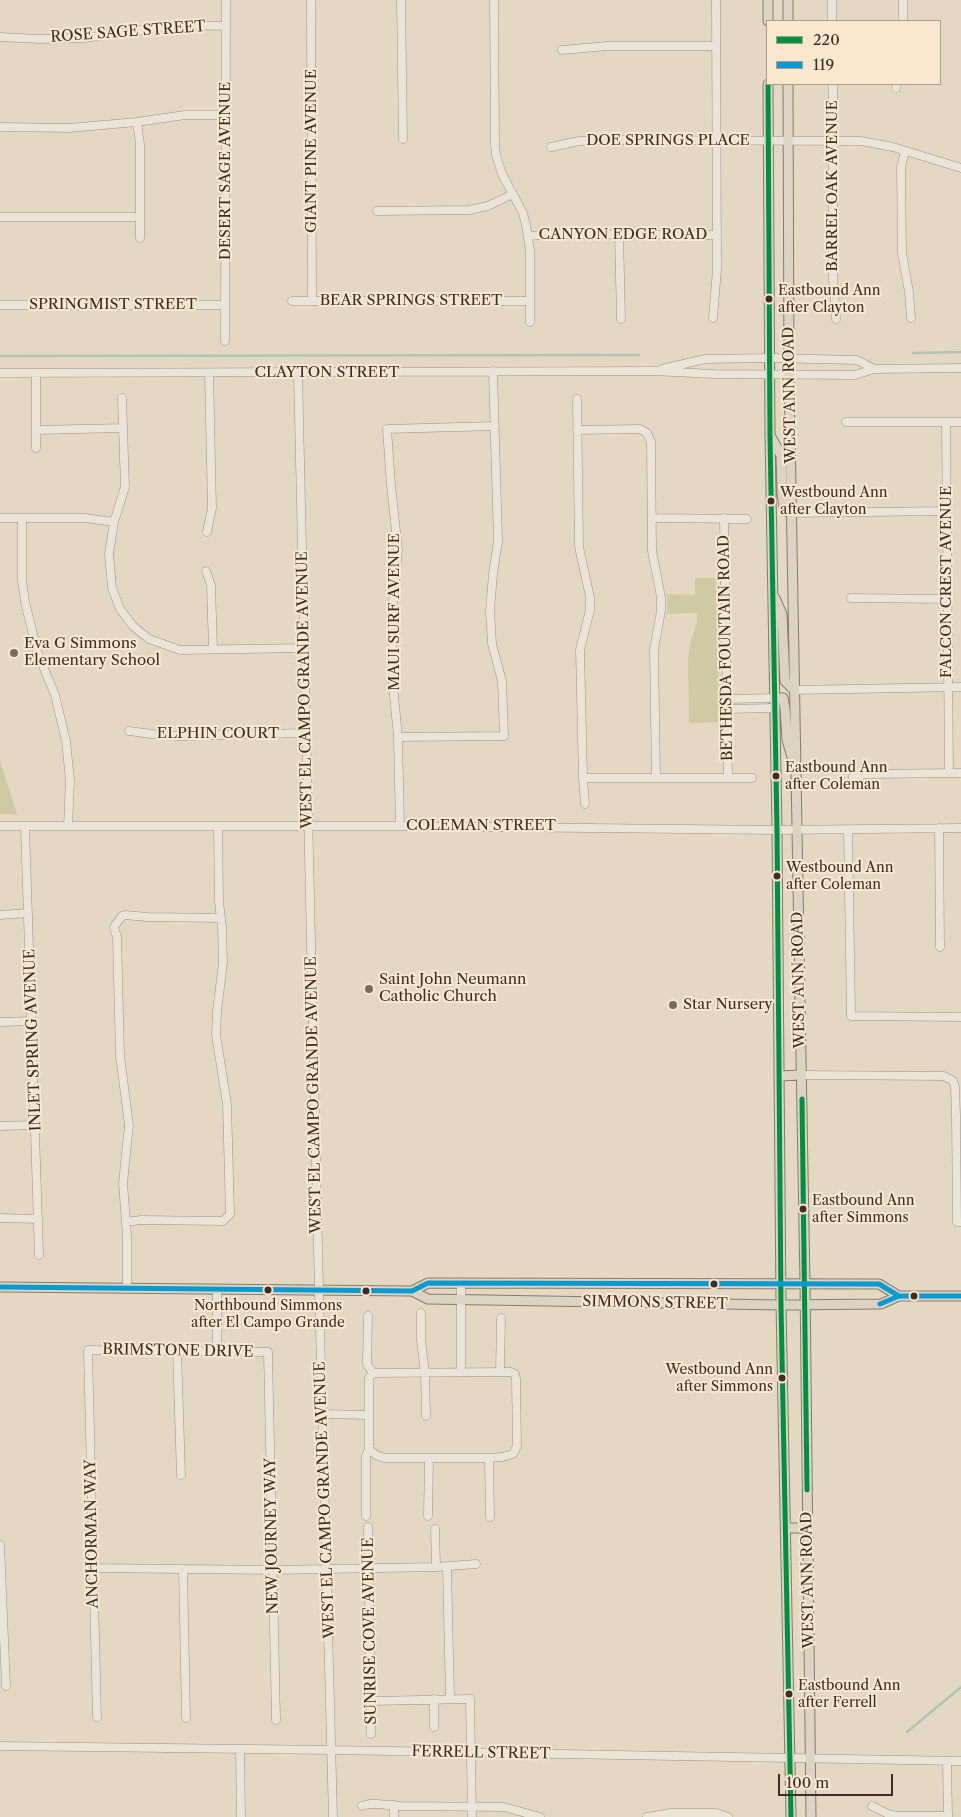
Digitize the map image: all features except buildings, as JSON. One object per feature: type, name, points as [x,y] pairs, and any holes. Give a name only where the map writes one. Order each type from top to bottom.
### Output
[{"type":"main road","points":[[768,0],[768,20]]},
{"type":"main road","points":[[788,0],[788,20]]},
{"type":"main road","name":"WEST ANN ROAD","points":[[768,85],[769,358],[777,830],[781,1305],[791,1817]]},
{"type":"main road","name":"WEST ANN ROAD","points":[[788,85],[789,374],[806,1305],[811,1817]]},
{"type":"main road","points":[[770,435],[781,455],[784,507],[792,513]]},
{"type":"main road","points":[[773,593],[782,614],[785,681],[794,690]]},
{"type":"main road","points":[[774,698],[783,698],[787,740],[796,770]]},
{"type":"main road","points":[[780,1076],[801,1075]]},
{"type":"main road","name":"SIMMONS STREET","points":[[412,1291],[428,1283],[805,1283],[879,1284],[899,1296]]},
{"type":"main road","name":"SIMMONS STREET","points":[[0,1288],[412,1291],[428,1299],[781,1305],[881,1304],[899,1296],[961,1296]]},
{"type":"main road","points":[[786,1528],[807,1528]]},
{"type":"street","name":"DESERT SAGE AVENUE","points":[[225,341],[226,0]]},
{"type":"street","name":"GIANT PINE AVENUE","points":[[311,0],[312,301]]},
{"type":"street","points":[[401,0],[403,139]]},
{"type":"street","points":[[494,0],[496,155],[502,174],[523,213],[528,236],[530,322]]},
{"type":"street","points":[[713,318],[717,269],[716,0]]},
{"type":"street","points":[[832,0],[832,20]]},
{"type":"street","points":[[903,0],[903,20]]},
{"type":"street","name":"ROSE SAGE STREET","points":[[0,37],[39,39],[84,38],[181,25],[226,26]]},
{"type":"street","points":[[562,50],[607,46],[716,46]]},
{"type":"street","name":"BARREL OAK AVENUE","points":[[833,85],[836,319]]},
{"type":"street","points":[[0,127],[68,128],[137,122],[185,114],[226,115]]},
{"type":"street","points":[[137,122],[140,144],[140,238]]},
{"type":"street","name":"DOE SPRINGS PLACE","points":[[551,147],[571,142],[600,140],[833,140],[874,143],[961,168]]},
{"type":"street","points":[[905,151],[901,167],[902,253],[909,292],[910,318]]},
{"type":"street","points":[[377,211],[469,210],[488,206],[513,194]]},
{"type":"street","points":[[0,217],[140,218]]},
{"type":"street","name":"CANYON EDGE ROAD","points":[[528,236],[556,234],[717,235]]},
{"type":"street","points":[[620,234],[620,319]]},
{"type":"street","name":"BEAR SPRINGS STREET","points":[[292,301],[530,301]]},
{"type":"street","name":"SPRINGMIST STREET","points":[[0,305],[225,305]]},
{"type":"street","name":"CLAYTON STREET","points":[[653,371],[705,359],[769,358],[857,360],[874,368]]},
{"type":"street","points":[[705,359],[705,373]]},
{"type":"street","name":"CLAYTON STREET","points":[[0,373],[209,374],[653,371],[855,375],[874,368],[961,368]]},
{"type":"street","points":[[398,737],[504,736],[502,681],[492,644],[490,611],[498,541],[493,372]]},
{"type":"street","points":[[36,373],[36,448]]},
{"type":"street","name":"WEST EL CAMPO GRANDE AVENUE","points":[[298,373],[333,1817]]},
{"type":"street","points":[[207,532],[212,508],[209,374]]},
{"type":"street","points":[[122,398],[125,487],[114,522],[109,554],[112,588],[120,610],[133,626],[149,639],[180,650],[304,648]]},
{"type":"street","points":[[577,399],[579,547],[590,597],[590,610],[580,650],[585,804]]},
{"type":"street","points":[[846,422],[961,422]]},
{"type":"street","name":"FALCON CREST AVENUE","points":[[946,422],[949,773]]},
{"type":"street","name":"MAUI SURF AVENUE","points":[[400,826],[398,737],[393,685],[392,611],[398,550],[387,429],[495,426]]},
{"type":"street","points":[[36,430],[123,428]]},
{"type":"street","points":[[577,430],[640,429],[647,433],[651,442],[652,551],[661,597],[661,611],[654,649],[656,778]]},
{"type":"street","points":[[792,513],[946,511]]},
{"type":"street","points":[[0,518],[85,518],[114,522]]},
{"type":"street","points":[[22,518],[22,580],[25,602],[38,654],[55,695],[66,740],[70,780],[68,826]]},
{"type":"street","points":[[652,518],[747,519]]},
{"type":"street","name":"BETHESDA FOUNTAIN ROAD","points":[[724,518],[728,778]]},
{"type":"street","points":[[206,571],[211,585],[213,649]]},
{"type":"street","points":[[851,598],[947,599]]},
{"type":"street","points":[[794,690],[961,687]]},
{"type":"street","points":[[727,699],[774,698]]},
{"type":"street","points":[[727,709],[775,708]]},
{"type":"street","name":"ELPHIN COURT","points":[[129,730],[179,736],[306,733]]},
{"type":"street","points":[[853,776],[866,774],[961,773]]},
{"type":"street","points":[[583,778],[752,778]]},
{"type":"street","name":"COLEMAN STREET","points":[[0,826],[400,826],[777,830],[961,828]]},
{"type":"street","name":"INLET SPRING AVENUE","points":[[25,826],[39,1255]]},
{"type":"street","points":[[126,1222],[141,1220],[223,1221],[230,1214],[227,1104],[216,1035],[223,963],[219,902],[218,826]]},
{"type":"street","points":[[939,828],[940,947]]},
{"type":"street","points":[[848,829],[851,1016],[961,1017]]},
{"type":"street","points":[[0,915],[28,913]]},
{"type":"street","points":[[127,1288],[123,1182],[129,1124],[120,1056],[117,937],[114,927],[117,921],[125,915],[221,918]]},
{"type":"street","points":[[0,1022],[32,1021]]},
{"type":"street","points":[[801,1075],[944,1076],[953,1081],[959,1116],[957,1222],[961,1222]]},
{"type":"street","points":[[0,1126],[35,1124]]},
{"type":"street","points":[[0,1218],[38,1218]]},
{"type":"street","points":[[461,1371],[462,1283]]},
{"type":"street","points":[[217,1289],[217,1351]]},
{"type":"street","points":[[421,1313],[420,1340],[426,1372],[426,1416]]},
{"type":"street","points":[[368,1316],[368,1364],[373,1372]]},
{"type":"street","points":[[500,1372],[501,1318]]},
{"type":"street","name":"BRIMSTONE DRIVE","points":[[88,1350],[268,1352]]},
{"type":"street","name":"ANCHORMAN WAY","points":[[88,1350],[97,1717]]},
{"type":"street","points":[[177,1351],[181,1475]]},
{"type":"street","name":"NEW JOURNEY WAY","points":[[268,1352],[276,1720]]},
{"type":"street","points":[[369,1449],[376,1455],[384,1458],[489,1458],[512,1454],[517,1446],[515,1374],[511,1372],[461,1371],[373,1372]]},
{"type":"street","points":[[366,1516],[366,1456],[369,1449],[369,1378],[373,1372]]},
{"type":"street","points":[[323,1414],[369,1415]]},
{"type":"street","points":[[428,1516],[429,1458]]},
{"type":"street","points":[[489,1458],[490,1517]]},
{"type":"street","name":"SUNRISE COVE AVENUE","points":[[368,1527],[371,1734]]},
{"type":"street","points":[[435,1528],[436,1567]]},
{"type":"street","points":[[0,1544],[6,1686]]},
{"type":"street","points":[[93,1568],[273,1570],[447,1567],[450,1565],[476,1564]]},
{"type":"street","points":[[447,1567],[450,1699]]},
{"type":"street","points":[[183,1569],[186,1718]]},
{"type":"street","points":[[434,1699],[434,1727]]},
{"type":"street","points":[[371,1701],[470,1699],[472,1817]]},
{"type":"street","name":"FERRELL STREET","points":[[0,1746],[961,1761]]},
{"type":"street","points":[[240,1750],[241,1817]]},
{"type":"street","points":[[872,1806],[897,1816],[948,1817],[947,1760]]},
{"type":"street","points":[[362,1806],[369,1804],[504,1807],[540,1817]]},
{"type":"street","points":[[394,1805],[394,1817]]},
{"type":"street","points":[[647,1817],[707,1813],[728,1817]]},
{"type":"shaded area","points":[[695,578],[717,578],[719,722],[689,723],[688,658],[697,622],[697,613],[667,614],[667,594],[695,595]]},
{"type":"shaded area","points":[[0,760],[17,814],[0,814]]},
{"type":"waterway","points":[[913,353],[961,352]]},
{"type":"waterway","points":[[0,356],[639,355]]},
{"type":"waterway","points":[[907,1732],[961,1687]]},
{"type":"transit line","name":"220","points":[[768,85],[770,435],[777,830],[781,1305],[791,1817]]},
{"type":"transit line","name":"220","points":[[802,1099],[807,1490]]},
{"type":"transit line","name":"119","points":[[0,1287],[412,1291],[428,1283],[879,1284],[899,1296]]},
{"type":"transit line","name":"119","points":[[880,1304],[899,1296],[961,1296]]},
{"type":"place","name":"Eastbound Ann after Clayton","points":[[769,299]]},
{"type":"place","name":"Westbound Ann after Clayton","points":[[771,501]]},
{"type":"place","name":"Eva G Simmons Elementary School","points":[[14,653]]},
{"type":"place","name":"Eastbound Ann after Coleman","points":[[776,776]]},
{"type":"place","name":"Westbound Ann after Coleman","points":[[777,876]]},
{"type":"place","name":"Saint John Neumann Catholic Church","points":[[369,989]]},
{"type":"place","name":"Star Nursery","points":[[673,1005]]},
{"type":"place","name":"Eastbound Ann after Simmons","points":[[803,1209]]},
{"type":"place","name":"Northbound Simmons after El Campo Grande","points":[[268,1290]]},
{"type":"place","name":"Westbound Ann after Simmons","points":[[782,1378]]},
{"type":"place","name":"Eastbound Ann after Ferrell","points":[[789,1694]]}]
